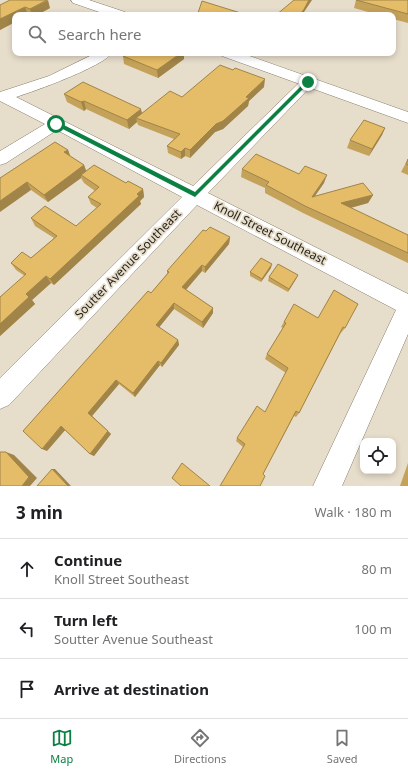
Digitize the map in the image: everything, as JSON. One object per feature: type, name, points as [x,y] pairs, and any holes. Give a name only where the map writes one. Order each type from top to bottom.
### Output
[{"type":"street","points":[[78,0],[112,12]]},
{"type":"street","points":[[2,97],[65,75],[100,56]]},
{"type":"street","points":[[235,56],[408,118]]},
{"type":"street","name":"Soutter Avenue Southeast","points":[[0,396],[195,195],[308,82]]},
{"type":"street","name":"Knoll Street Southeast","points":[[2,97],[408,305]]},
{"type":"street","points":[[0,159],[56,124]]},
{"type":"street","points":[[328,486],[408,308]]},
{"type":"building","points":[[10,0],[47,0],[30,9],[25,7],[12,12],[0,19],[0,5]]},
{"type":"building","points":[[294,0],[309,0],[302,12],[280,12]]},
{"type":"building","points":[[356,0],[408,0],[408,14]]},
{"type":"building","points":[[202,1],[237,12],[198,12]]},
{"type":"building","points":[[123,56],[177,56],[157,70]]},
{"type":"building","points":[[220,65],[233,70],[235,68],[265,79],[246,97],[249,98],[223,121],[216,124],[190,150],[185,148],[181,152],[167,146],[180,134],[136,118],[170,91],[182,97]]},
{"type":"building","points":[[83,82],[141,109],[127,120],[64,94]]},
{"type":"building","points":[[364,120],[385,128],[372,149],[350,140]]},
{"type":"building","points":[[55,142],[68,150],[64,152],[84,165],[44,195],[27,182],[0,201],[0,178]]},
{"type":"building","points":[[256,154],[299,174],[305,166],[327,175],[312,197],[363,183],[373,195],[341,203],[408,235],[408,253],[305,206],[266,185],[269,182],[242,169]]},
{"type":"building","points":[[94,165],[126,183],[128,181],[143,189],[137,194],[139,196],[50,279],[46,276],[26,294],[29,297],[0,324],[0,297],[26,274],[11,263],[22,252],[31,258],[57,236],[31,218],[45,206],[76,226],[101,204],[88,197],[99,187],[81,175]]},
{"type":"building","points":[[210,227],[230,237],[205,267],[202,265],[182,287],[213,308],[202,322],[174,303],[156,325],[178,340],[161,363],[158,361],[133,393],[116,380],[88,413],[108,431],[90,454],[61,426],[42,449],[23,431],[148,291],[151,293],[169,272],[167,271],[203,230],[206,231]]},
{"type":"building","points":[[261,258],[272,264],[262,279],[250,272]]},
{"type":"building","points":[[278,264],[298,275],[289,289],[269,277]]},
{"type":"building","points":[[334,290],[358,304],[345,328],[343,327],[299,413],[296,411],[263,474],[265,476],[260,486],[220,486],[245,444],[237,438],[257,406],[265,412],[288,368],[267,354],[286,323],[284,322],[294,304],[318,318]]},
{"type":"building","points":[[0,452],[6,452],[29,477],[22,486],[0,486]]},
{"type":"building","points":[[182,463],[210,486],[181,486],[172,478]]},
{"type":"building","points":[[52,469],[68,486],[37,486]]},
{"type":"route","points":[[56,124],[195,195],[308,82]]}]
